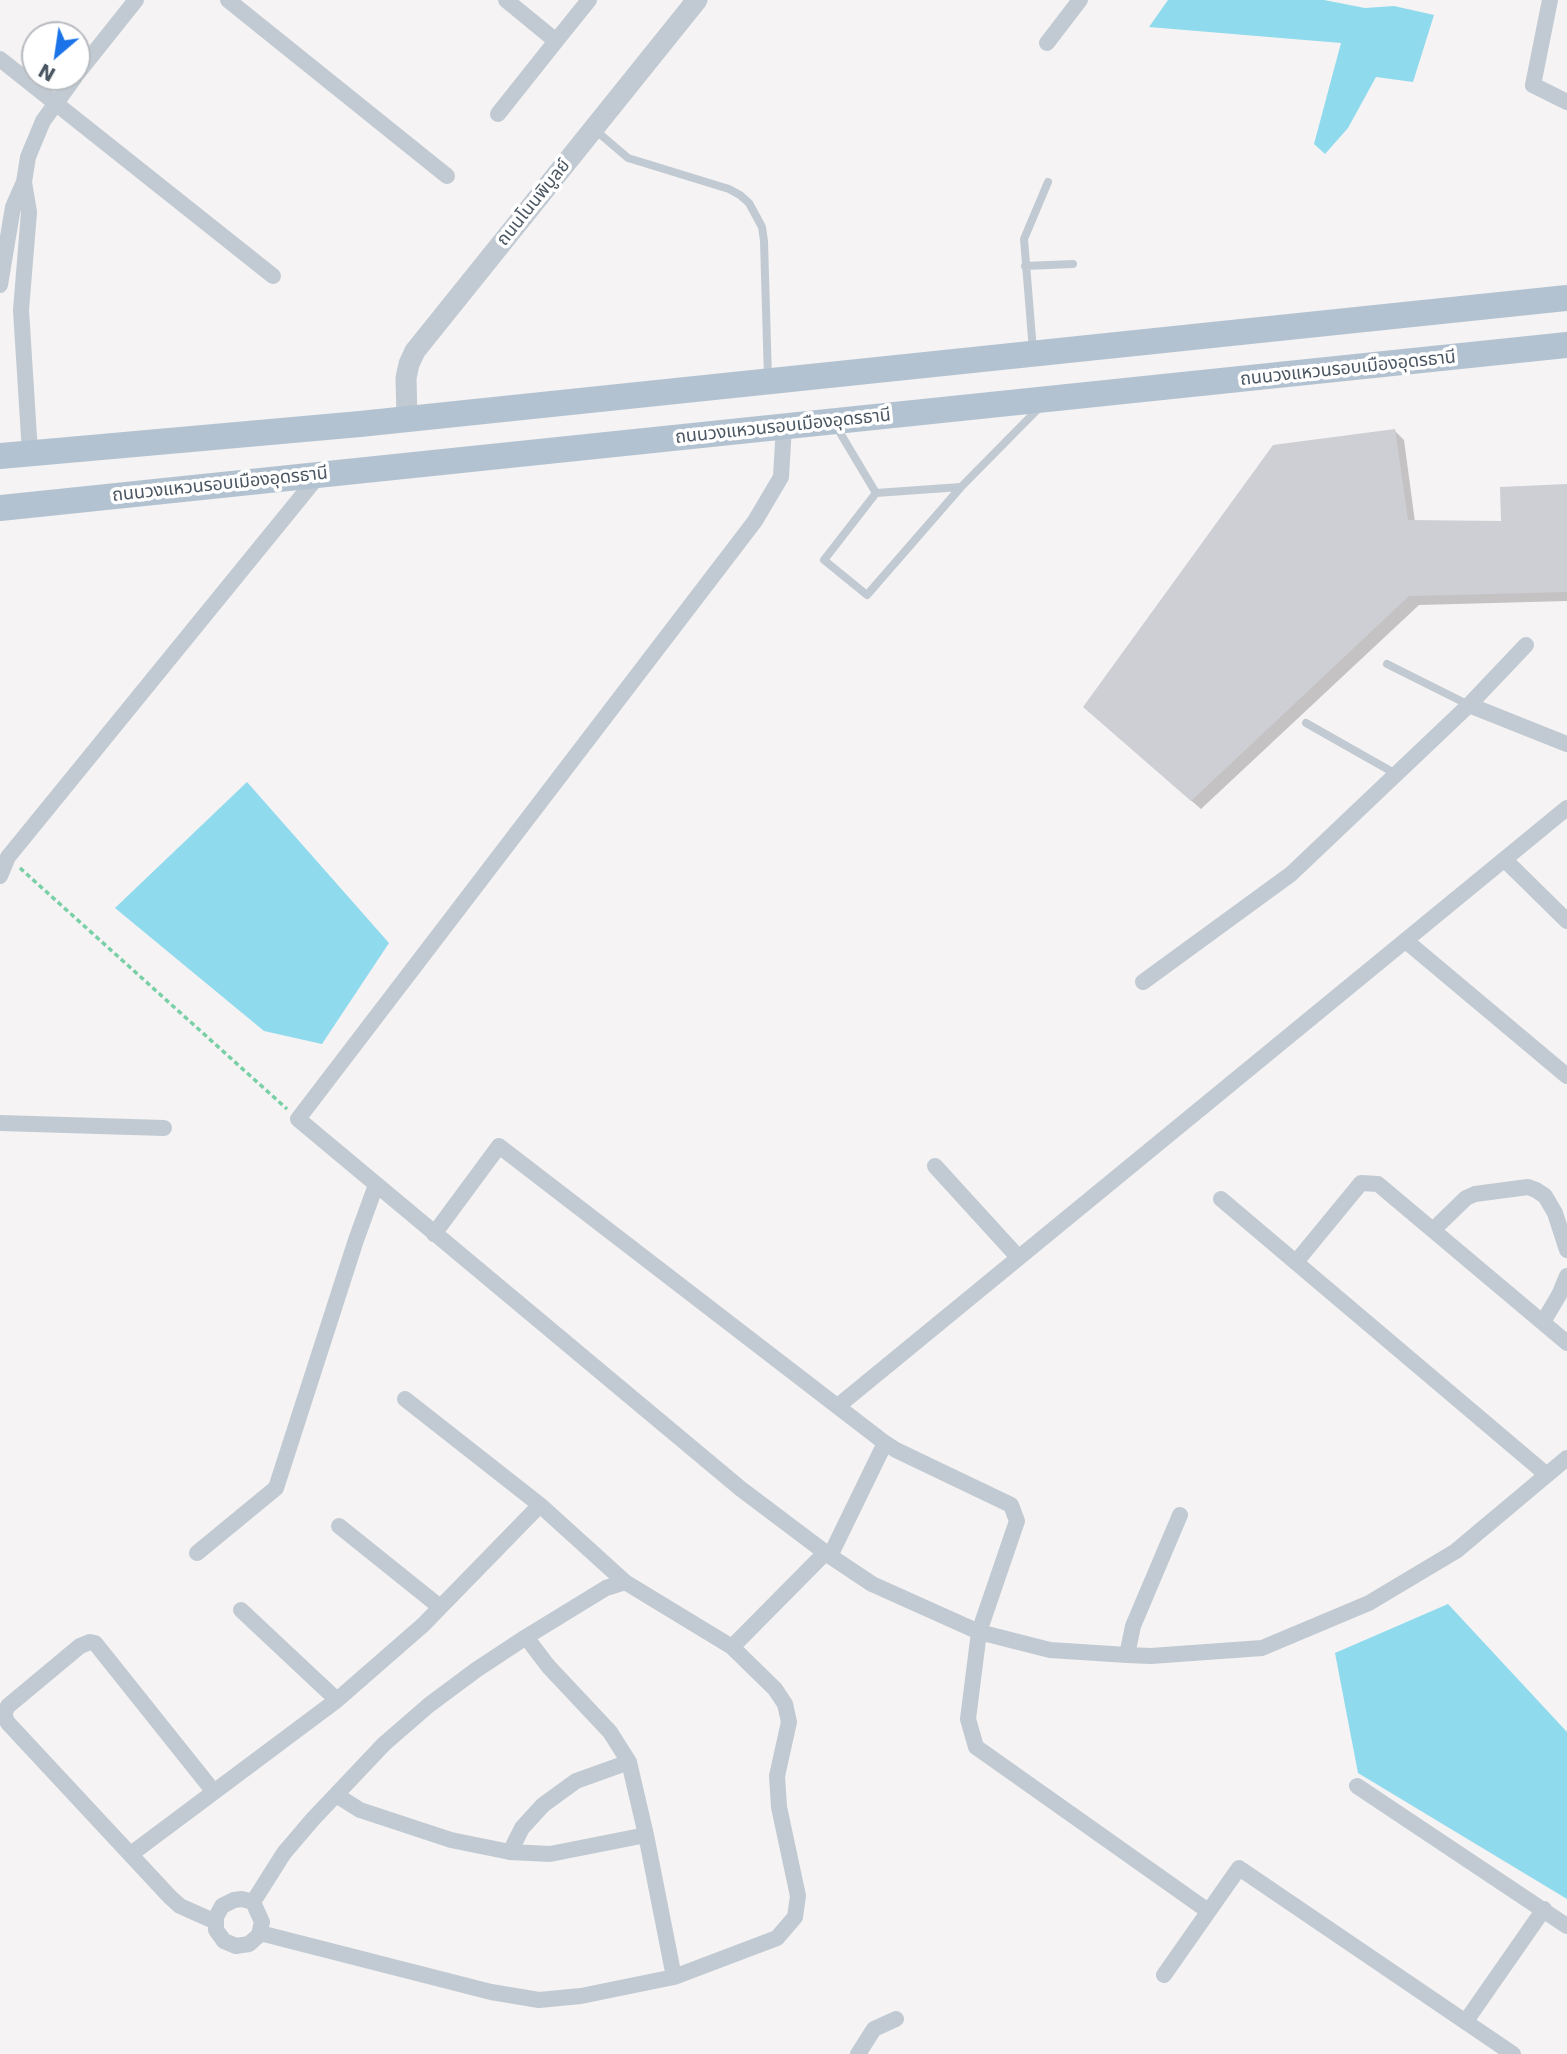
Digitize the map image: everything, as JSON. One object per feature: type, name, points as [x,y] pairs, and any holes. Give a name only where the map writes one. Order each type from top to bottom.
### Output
[{"type":"main road","points":[[0,456],[407,419],[1567,298]]},
{"type":"main road","name":"ถนนวงแหวนรอบเมืองอุดรธานี","points":[[0,508],[1567,345]]},
{"type":"street","points":[[91,57],[136,0]]},
{"type":"street","points":[[228,0],[447,176]]},
{"type":"street","points":[[506,0],[556,41]]},
{"type":"street","points":[[498,114],[589,0]]},
{"type":"street","name":"ถนนโนนพิบูลย์","points":[[407,419],[406,378],[415,351],[696,0]]},
{"type":"street","points":[[1047,43],[1080,0]]},
{"type":"street","points":[[1550,0],[1533,85],[1567,102]]},
{"type":"street","points":[[0,59],[272,275]]},
{"type":"street","points":[[0,285],[13,207],[24,182],[28,157],[43,121],[63,91]]},
{"type":"street","points":[[24,182],[29,212],[21,310],[30,453]]},
{"type":"street","points":[[784,426],[781,477],[755,522],[298,1119],[374,1192],[434,1234],[741,1489],[872,1584],[979,1632],[1050,1650],[1127,1655],[1151,1656],[1262,1648],[1369,1603],[1456,1551],[1567,1458]]},
{"type":"street","points":[[0,876],[4,856],[319,475]]},
{"type":"street","points":[[1143,982],[1291,874],[1469,705],[1526,645]]},
{"type":"street","points":[[1469,705],[1567,744]]},
{"type":"street","points":[[838,1406],[1567,808]]},
{"type":"street","points":[[1505,860],[1567,921]]},
{"type":"street","points":[[1406,941],[1566,1074]]},
{"type":"street","points":[[0,1123],[164,1128]]},
{"type":"street","points":[[434,1234],[499,1146],[885,1443],[1012,1505],[1017,1521],[979,1632],[968,1719],[976,1747],[1208,1911]]},
{"type":"street","points":[[934,1166],[1018,1257]]},
{"type":"street","points":[[1296,1262],[1361,1183],[1378,1184],[1567,1343]]},
{"type":"street","points":[[1433,1230],[1466,1198],[1475,1194],[1528,1187],[1545,1196],[1555,1213],[1567,1250]]},
{"type":"street","points":[[197,1553],[276,1488],[374,1192]]},
{"type":"street","points":[[1221,1199],[1547,1475]]},
{"type":"street","points":[[1543,1322],[1567,1276]]},
{"type":"street","points":[[260,1933],[491,1992],[539,2000],[581,1996],[674,1976],[777,1938],[795,1917],[798,1896],[779,1807],[777,1776],[789,1722],[785,1704],[775,1689],[732,1647],[625,1583],[540,1505],[405,1399]]},
{"type":"street","points":[[732,1647],[828,1554],[885,1443]]},
{"type":"street","points":[[131,1854],[337,1700],[423,1625],[540,1505]]},
{"type":"street","points":[[1127,1655],[1133,1626],[1180,1515]]},
{"type":"street","points":[[339,1526],[440,1607]]},
{"type":"street","points":[[253,1902],[284,1853],[384,1744],[429,1705],[526,1637],[607,1588],[625,1583]]},
{"type":"street","points":[[241,1610],[337,1700]]},
{"type":"street","points":[[526,1637],[548,1666],[610,1732],[629,1762],[674,1976]]},
{"type":"street","points":[[214,1792],[95,1643],[80,1646],[8,1706],[5,1717],[8,1723],[180,1906],[216,1922]]},
{"type":"street","points":[[510,1852],[522,1828],[543,1805],[576,1781],[629,1762]]},
{"type":"street","points":[[1356,1786],[1567,1926]]},
{"type":"street","points":[[336,1795],[360,1810],[425,1832],[510,1852],[550,1854],[646,1835]]},
{"type":"street","points":[[1164,1975],[1239,1868],[1513,2054]]},
{"type":"street","points":[[234,1900],[253,1902],[262,1922],[260,1933],[249,1944],[236,1946],[224,1941],[216,1930],[216,1917],[222,1906],[234,1900]]},
{"type":"street","points":[[1466,2021],[1545,1909]]},
{"type":"street","points":[[858,2054],[874,2029],[897,2018]]},
{"type":"lane","points":[[594,129],[628,158],[729,189],[749,203],[762,227],[764,241],[768,382]]},
{"type":"lane","points":[[1034,354],[1024,239],[1048,182]]},
{"type":"lane","points":[[1025,266],[1073,264]]},
{"type":"lane","points":[[961,487],[876,493],[824,560],[867,595],[961,487],[1046,401]]},
{"type":"lane","points":[[832,421],[876,493]]},
{"type":"lane","points":[[1387,664],[1469,705]]},
{"type":"lane","points":[[1306,723],[1396,774]]},
{"type":"path","points":[[4,856],[298,1119]]},
{"type":"water","points":[[1168,0],[1324,0],[1365,8],[1394,6],[1434,15],[1413,82],[1376,77],[1348,128],[1325,154],[1314,144],[1341,43],[1149,27]]},
{"type":"water","points":[[247,782],[389,943],[322,1044],[264,1031],[115,908]]},
{"type":"water","points":[[1448,1604],[1567,1732],[1567,1899],[1358,1773],[1335,1653]]},
{"type":"building","points":[[1395,429],[1408,520],[1501,521],[1500,487],[1567,484],[1567,592],[1409,596],[1191,801],[1083,707],[1273,445]]}]
